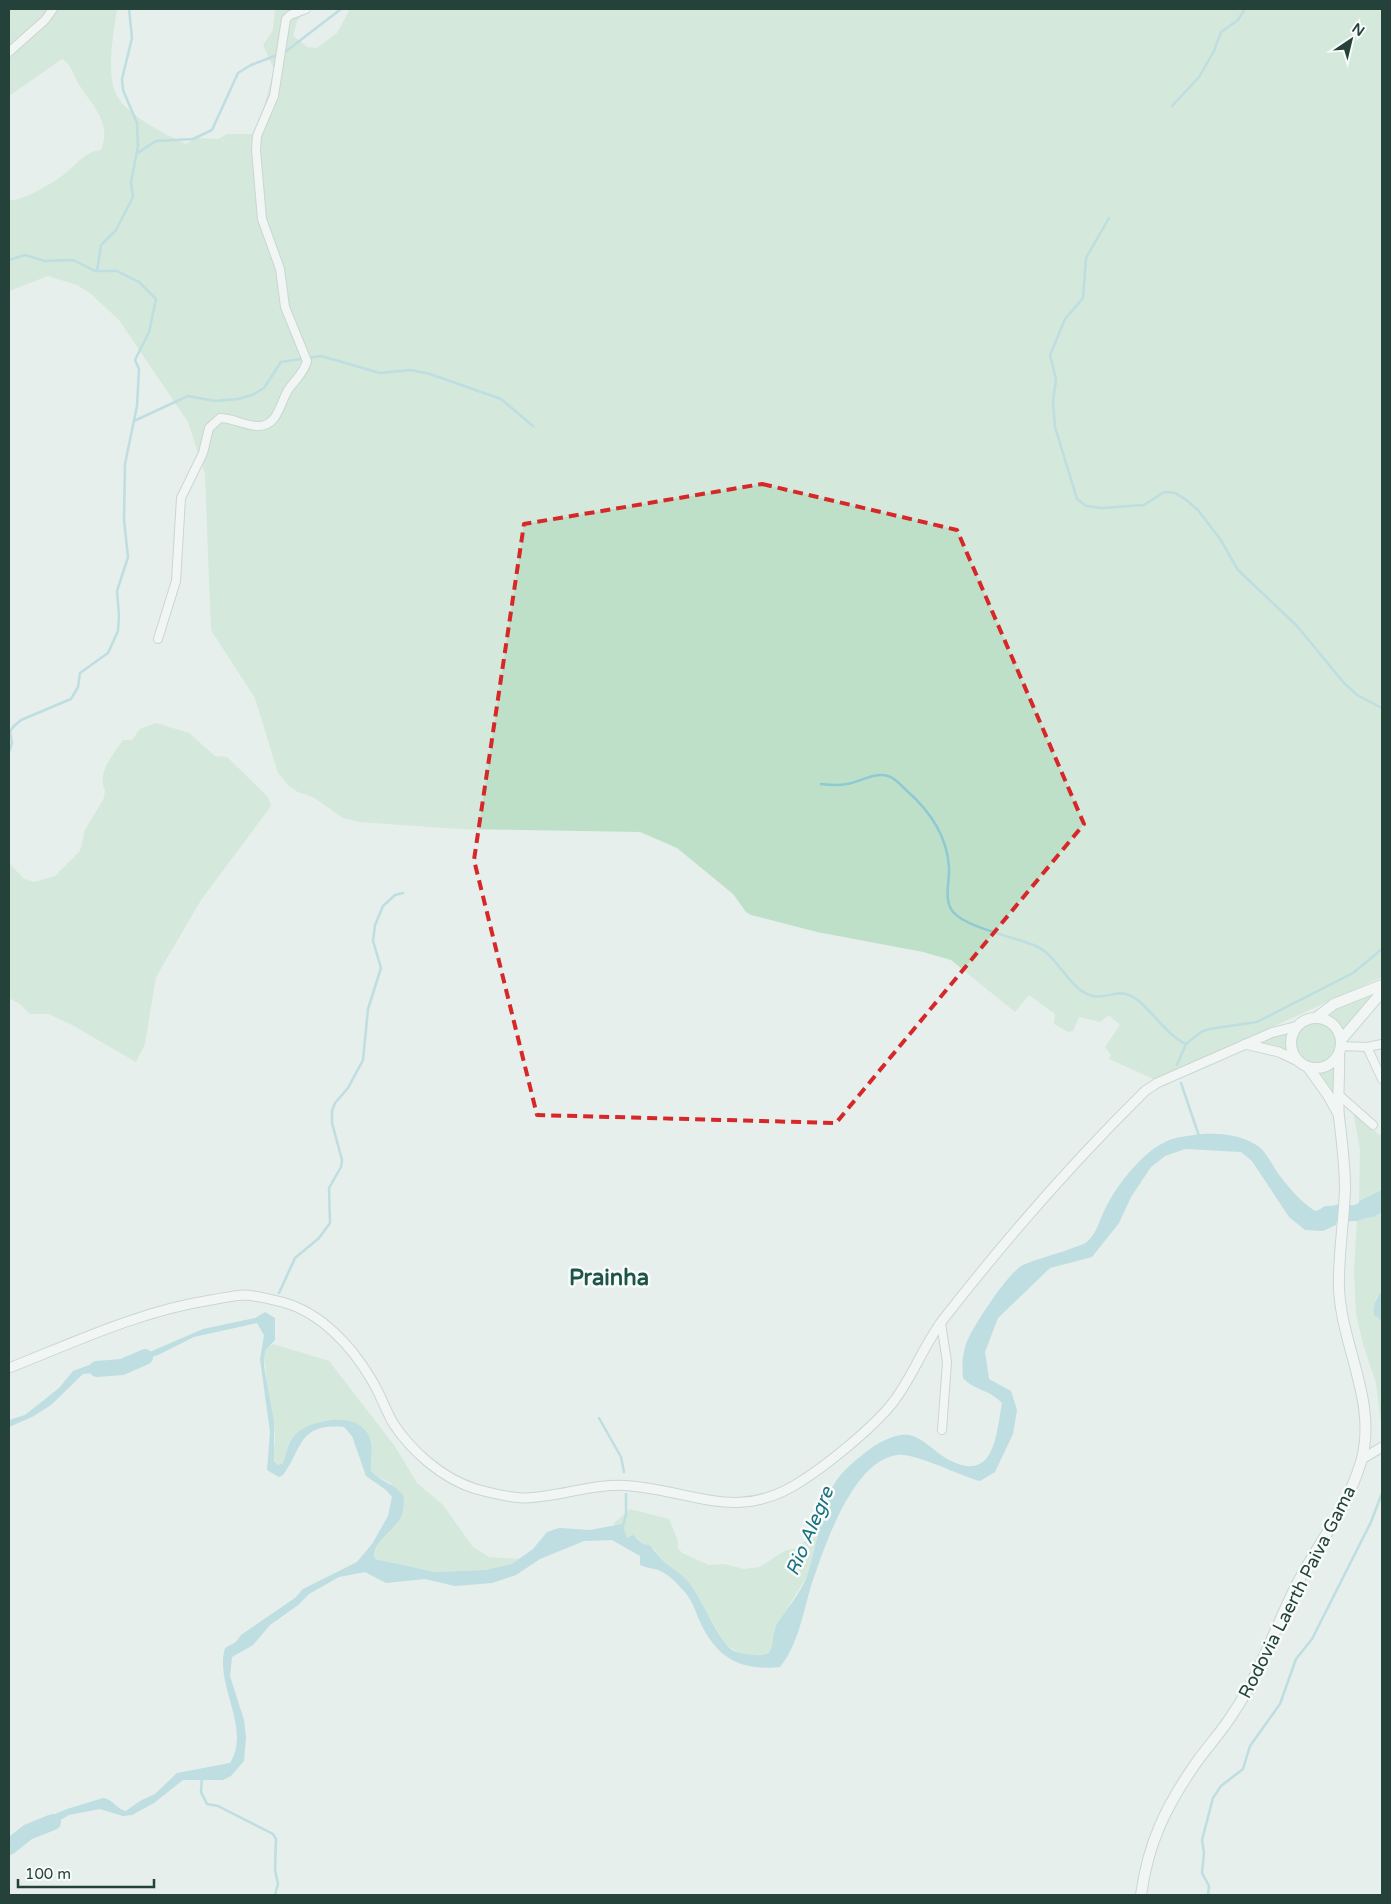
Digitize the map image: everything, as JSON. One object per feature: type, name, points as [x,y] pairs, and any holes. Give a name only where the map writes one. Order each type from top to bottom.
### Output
[{"type":"main road","points":[[1382,985],[1334,1004],[1316,1018],[1298,1026],[1294,1032],[1291,1047],[1298,1061],[1308,1067],[1328,1065],[1382,992]]},
{"type":"main road","points":[[1316,1018],[1330,1023],[1336,1029],[1340,1047]]},
{"type":"main road","name":"Rodovia Laerth Paiva Gama","points":[[1141,1895],[1155,1833],[1168,1806],[1197,1762],[1234,1713],[1262,1662],[1297,1585],[1338,1517],[1352,1488],[1362,1459],[1365,1420],[1363,1392],[1344,1324],[1339,1289],[1344,1190],[1344,1141],[1339,1116],[1340,1047]]},
{"type":"main road","name":"Rodovia Laerth Paiva Gama","points":[[1308,1067],[1328,1095],[1339,1116]]},
{"type":"street","points":[[9,52],[45,20],[53,9]]},
{"type":"street","points":[[158,639],[176,581],[181,498],[203,453],[210,428],[220,418],[228,418],[257,426],[267,424],[277,415],[285,396],[307,361],[286,307],[280,269],[262,219],[256,150],[257,136],[274,96],[286,19],[290,15],[306,9]]},
{"type":"street","points":[[9,1368],[144,1315],[192,1303],[243,1295],[263,1298],[301,1308],[318,1317],[353,1352],[371,1379],[393,1422],[404,1438],[432,1466],[472,1488],[523,1498],[603,1486],[631,1486],[734,1504],[770,1498],[802,1481],[877,1419],[891,1405],[941,1323],[1040,1200],[1145,1091],[1157,1083],[1245,1044],[1271,1033],[1298,1026]]},
{"type":"street","points":[[1245,1044],[1279,1052],[1298,1061]]},
{"type":"street","points":[[1340,1047],[1367,1047],[1382,1044]]},
{"type":"street","points":[[1367,1047],[1382,1079]]},
{"type":"street","points":[[1339,1095],[1373,1125]]},
{"type":"street","points":[[941,1323],[947,1362],[942,1430]]},
{"type":"street","points":[[1362,1459],[1382,1447]]},
{"type":"highlighted area","points":[[762,484],[957,530],[1084,824],[836,1123],[537,1115],[474,860],[524,524]]},
{"type":"green space","points":[[9,9],[117,9],[111,65],[113,87],[117,96],[138,117],[158,130],[186,144],[196,138],[218,139],[227,134],[253,134],[264,107],[274,69],[263,45],[273,30],[275,9],[308,9],[297,21],[293,36],[307,47],[317,48],[337,33],[350,9],[1382,9],[1382,977],[1156,1080],[1109,1059],[1111,1055],[1105,1047],[1120,1025],[1109,1015],[1100,1022],[1079,1017],[1073,1031],[1068,1032],[1054,1024],[1055,1014],[1029,995],[1015,1012],[951,960],[923,952],[817,932],[751,915],[746,912],[733,894],[677,848],[640,832],[458,829],[360,822],[343,818],[313,797],[298,792],[289,786],[278,773],[255,698],[211,630],[205,474],[188,422],[119,320],[90,293],[77,285],[48,276],[9,291],[9,200],[28,196],[62,176],[84,156],[101,150],[104,130],[98,113],[69,66],[62,59],[9,96]]},
{"type":"green space","points":[[156,723],[189,733],[215,756],[227,757],[268,797],[271,806],[201,900],[156,977],[145,1044],[136,1062],[74,1026],[49,1014],[30,1014],[20,1004],[9,998],[9,863],[24,879],[34,882],[55,876],[80,851],[85,830],[104,798],[104,771],[111,757],[123,740],[132,740],[140,729]]},
{"type":"green space","points":[[1382,988],[1344,1032],[1337,1023],[1323,1016]]},
{"type":"green space","points":[[1313,1021],[1321,1021],[1332,1027],[1338,1042],[1332,1057],[1321,1063],[1313,1063],[1302,1057],[1296,1046],[1296,1038],[1302,1027]]},
{"type":"green space","points":[[1288,1032],[1287,1050],[1255,1044]]},
{"type":"green space","points":[[1336,1067],[1336,1104],[1316,1072],[1322,1073]]},
{"type":"green space","points":[[1353,1111],[1357,1112],[1379,1135],[1382,1133],[1382,1190],[1359,1201],[1360,1149]]},
{"type":"green space","points":[[1382,1212],[1382,1291],[1376,1298],[1374,1315],[1382,1321],[1382,1432],[1376,1383],[1363,1344],[1356,1314],[1354,1272],[1357,1219],[1374,1217]]},
{"type":"green space","points":[[273,1344],[329,1361],[394,1445],[417,1483],[443,1505],[472,1546],[489,1557],[519,1559],[512,1564],[485,1570],[435,1572],[375,1559],[376,1548],[379,1542],[401,1517],[391,1483],[375,1476],[371,1471],[371,1443],[363,1427],[334,1421],[317,1423],[310,1426],[299,1436],[283,1463],[278,1465],[274,1459],[274,1428],[265,1362],[265,1351]]},
{"type":"green space","points":[[630,1509],[669,1519],[678,1541],[678,1548],[682,1553],[709,1565],[724,1564],[744,1569],[760,1567],[784,1551],[797,1548],[819,1529],[808,1574],[774,1630],[774,1644],[770,1651],[762,1656],[741,1654],[725,1644],[689,1583],[659,1557],[655,1550],[643,1544],[637,1537],[628,1538],[613,1524]]},
{"type":"water","points":[[1217,1134],[1245,1139],[1258,1146],[1289,1188],[1315,1211],[1339,1204],[1336,1225],[1323,1231],[1305,1230],[1289,1217],[1252,1161],[1241,1152],[1185,1149],[1165,1156],[1151,1167],[1131,1197],[1119,1223],[1092,1257],[1050,1268],[998,1318],[985,1352],[989,1379],[1011,1391],[1017,1410],[1013,1434],[995,1472],[980,1481],[914,1457],[897,1455],[881,1461],[866,1473],[853,1489],[832,1529],[811,1586],[796,1639],[780,1667],[753,1667],[731,1660],[714,1645],[700,1622],[691,1601],[677,1584],[661,1571],[640,1565],[640,1556],[612,1540],[584,1541],[540,1559],[516,1575],[492,1583],[455,1586],[425,1579],[386,1583],[365,1572],[339,1577],[309,1594],[298,1605],[270,1625],[253,1645],[232,1657],[230,1676],[244,1720],[246,1737],[244,1761],[231,1776],[223,1780],[183,1780],[154,1803],[132,1815],[123,1816],[100,1809],[69,1815],[50,1826],[30,1830],[9,1854],[9,1844],[28,1825],[67,1809],[103,1798],[126,1811],[140,1801],[155,1794],[177,1773],[230,1763],[236,1750],[237,1735],[224,1677],[223,1662],[225,1648],[236,1642],[241,1635],[295,1598],[303,1589],[357,1562],[372,1544],[388,1516],[392,1497],[386,1490],[366,1476],[352,1436],[344,1427],[329,1427],[310,1433],[304,1439],[283,1475],[279,1477],[267,1470],[270,1432],[260,1359],[264,1335],[257,1323],[194,1337],[158,1355],[106,1372],[83,1374],[51,1405],[32,1417],[9,1427],[9,1420],[25,1415],[59,1388],[73,1371],[89,1365],[108,1365],[145,1354],[203,1329],[255,1318],[265,1312],[275,1318],[275,1340],[265,1351],[264,1366],[274,1422],[274,1461],[278,1465],[283,1463],[289,1445],[295,1435],[311,1425],[332,1420],[343,1420],[353,1422],[362,1427],[368,1434],[371,1442],[371,1471],[396,1488],[404,1497],[401,1517],[379,1542],[374,1553],[375,1559],[435,1572],[485,1570],[512,1564],[533,1549],[547,1532],[559,1528],[590,1530],[622,1524],[627,1538],[633,1535],[643,1544],[649,1545],[661,1559],[690,1584],[721,1638],[732,1650],[743,1654],[762,1655],[771,1650],[777,1624],[805,1580],[829,1496],[833,1486],[845,1470],[874,1446],[899,1435],[909,1435],[919,1439],[947,1459],[963,1465],[975,1466],[984,1461],[995,1442],[1002,1403],[992,1395],[967,1382],[963,1378],[962,1370],[966,1344],[983,1314],[1000,1289],[1023,1265],[1087,1242],[1096,1231],[1105,1209],[1117,1188],[1134,1166],[1144,1157],[1165,1142],[1179,1137]]},
{"type":"water","points":[[1382,1190],[1382,1212],[1374,1217],[1357,1219],[1359,1201]]},
{"type":"water","points":[[1382,1291],[1382,1321],[1374,1315],[1374,1308],[1375,1302]]},
{"type":"waterway","points":[[97,271],[101,245],[116,230],[133,197],[131,182],[138,146],[137,123],[123,90],[122,79],[132,38],[129,9]]},
{"type":"waterway","points":[[136,154],[156,141],[193,139],[212,130],[238,73],[251,65],[285,52],[341,9]]},
{"type":"waterway","points":[[1172,106],[1199,77],[1214,51],[1221,32],[1238,20],[1245,9]]},
{"type":"waterway","points":[[1109,218],[1086,258],[1083,298],[1065,319],[1050,355],[1056,379],[1053,402],[1055,427],[1077,499],[1086,506],[1101,508],[1144,505],[1164,492],[1175,493],[1185,499],[1198,510],[1220,539],[1238,570],[1297,626],[1344,683],[1357,695],[1382,708]]},
{"type":"waterway","points":[[9,260],[25,255],[45,261],[73,260],[95,271],[117,271],[139,282],[156,299],[149,332],[135,360],[139,369],[137,406],[125,464],[124,520],[128,557],[117,591],[118,631],[108,653],[80,673],[78,687],[71,699],[21,720],[13,727],[10,732],[12,743],[9,752]]},
{"type":"waterway","points":[[134,421],[188,396],[215,401],[238,399],[252,395],[264,388],[281,362],[321,356],[380,373],[411,370],[430,374],[501,399],[533,426]]},
{"type":"waterway","points":[[821,784],[844,785],[878,775],[888,776],[895,780],[922,806],[941,834],[948,855],[948,901],[953,912],[969,923],[1036,946],[1048,954],[1074,984],[1087,994],[1100,997],[1123,993],[1129,995],[1142,1004],[1170,1033],[1186,1044]]},
{"type":"waterway","points":[[279,1293],[295,1258],[319,1238],[330,1223],[329,1188],[341,1167],[342,1160],[332,1123],[332,1111],[335,1103],[348,1088],[363,1060],[368,1009],[381,968],[373,941],[375,925],[383,906],[395,895],[403,893]]},
{"type":"waterway","points":[[1177,1065],[1186,1044],[1201,1032],[1209,1029],[1257,1022],[1353,973],[1382,949]]},
{"type":"waterway","points":[[1181,1083],[1199,1136]]},
{"type":"waterway","name":"Rio Alegre","points":[[1327,1214],[1356,1213],[1382,1201]]},
{"type":"waterway","points":[[97,1369],[122,1367],[145,1357]]},
{"type":"waterway","points":[[599,1418],[621,1457],[624,1472]]},
{"type":"waterway","points":[[1208,1895],[1209,1886],[1202,1873],[1204,1853],[1202,1840],[1213,1798],[1221,1786],[1243,1769],[1250,1746],[1280,1704],[1296,1659],[1312,1639],[1371,1522],[1382,1493]]},
{"type":"waterway","points":[[622,1529],[626,1515],[626,1494]]},
{"type":"waterway","points":[[202,1777],[201,1792],[207,1804],[218,1806],[273,1834],[276,1839],[275,1870],[278,1884],[275,1895]]},
{"type":"waterway","points":[[9,1847],[28,1832],[53,1822]]},
{"type":"district","name":"Prainha","points":[[609,1277]]}]
